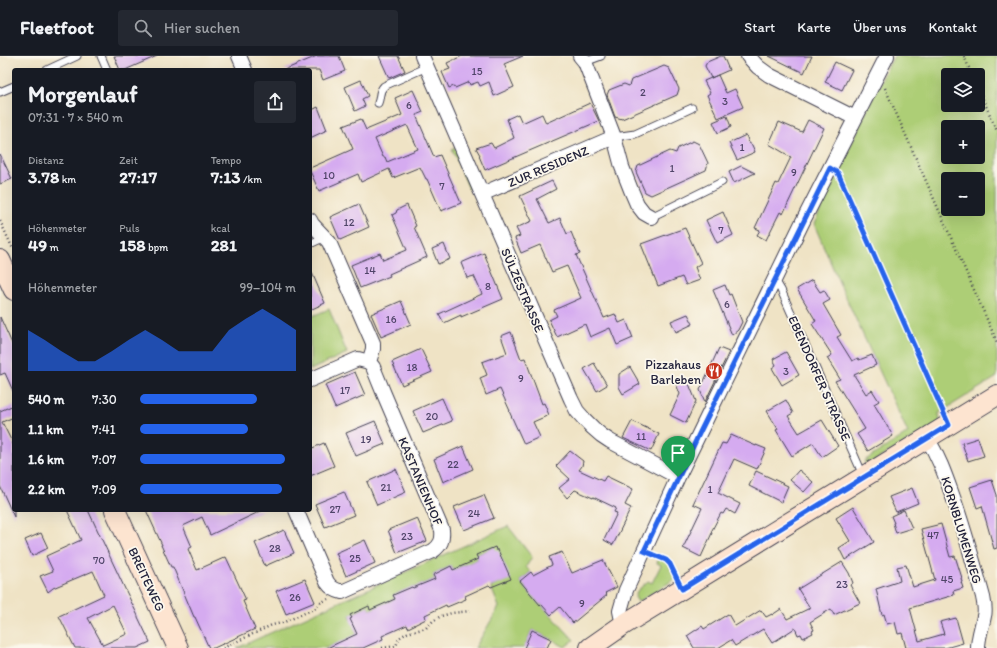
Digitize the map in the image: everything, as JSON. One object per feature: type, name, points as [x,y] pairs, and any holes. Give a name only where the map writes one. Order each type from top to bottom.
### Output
[{"type":"street","points":[[239,56],[244,68]]},
{"type":"street","points":[[748,56],[758,67],[769,75],[855,118]]},
{"type":"street","points":[[623,625],[620,611],[626,590],[678,477],[830,168],[887,56]]},
{"type":"street","points":[[582,59],[614,138],[622,167],[637,204],[644,213],[651,217]]},
{"type":"street","name":"SÜLZESTRASSE","points":[[425,62],[577,410],[593,428],[610,441],[678,477]]},
{"type":"street","name":"ZUR RESIDENZ","points":[[482,194],[614,138]]},
{"type":"street","points":[[312,224],[329,242],[373,343],[373,349],[369,362],[358,359],[312,379]]},
{"type":"street","points":[[0,260],[12,286]]},
{"type":"street","name":"KASTANIENHOF","points":[[342,592],[433,550],[442,542],[443,536],[442,530],[379,380],[369,362]]},
{"type":"street","points":[[590,648],[623,625],[997,395]]},
{"type":"street","name":"KORNBLUMENWEG","points":[[927,438],[939,459],[948,481],[983,597],[985,608],[978,640],[978,648]]},
{"type":"street","name":"BREITEWEG","points":[[116,512],[178,648]]},
{"type":"street","points":[[297,512],[327,582],[330,586],[342,592]]},
{"type":"lane","points":[[51,68],[77,56]]},
{"type":"lane","points":[[100,56],[106,68]]},
{"type":"lane","points":[[582,59],[601,56]]},
{"type":"lane","points":[[378,103],[381,90],[384,86],[425,62]]},
{"type":"lane","points":[[0,92],[12,87]]},
{"type":"lane","name":"ZUR RESIDENZ","points":[[614,138],[635,134],[692,108]]},
{"type":"lane","points":[[651,217],[722,182]]},
{"type":"lane","points":[[312,243],[325,237]]},
{"type":"lane","name":"EBENDORFER STRASSE","points":[[775,280],[781,290],[864,477]]},
{"type":"path","points":[[964,56],[969,68]]},
{"type":"path","points":[[878,73],[997,342]]},
{"type":"path","points":[[985,103],[997,130]]},
{"type":"path","points":[[830,168],[838,173],[949,425]]},
{"type":"path","points":[[0,221],[12,248]]},
{"type":"path","points":[[644,551],[666,560],[670,564],[682,589]]},
{"type":"path","points":[[223,648],[272,625],[282,623],[316,608],[320,603],[342,592]]},
{"type":"path","points":[[382,648],[396,646],[398,638],[407,633],[426,628],[441,616],[470,611]]},
{"type":"green space","points":[[894,56],[997,56],[997,377],[939,413],[940,423],[867,465],[864,461],[908,433],[814,224],[881,80]]},
{"type":"green space","points":[[455,147],[474,189],[469,189],[452,149]]},
{"type":"green space","points":[[329,309],[347,353],[312,369],[312,316]]},
{"type":"green space","points":[[508,526],[532,557],[526,567],[531,572],[520,581],[574,640],[565,647],[532,630],[524,648],[475,648],[499,607],[491,587],[509,579],[494,547],[476,555],[478,559],[453,570],[451,566],[433,575],[435,579],[394,595],[395,599],[370,610],[368,606],[350,615],[357,635],[327,648],[237,648]]},
{"type":"green space","points":[[659,558],[669,564],[675,579],[638,602],[635,597],[637,591],[648,581],[652,583],[661,565],[657,563]]},
{"type":"building","points":[[114,56],[157,56],[130,68],[119,68]]},
{"type":"building","points":[[317,56],[339,56],[345,71],[323,80],[319,70],[312,70],[312,68],[289,68]]},
{"type":"building","points":[[379,56],[398,56],[405,71],[389,78]]},
{"type":"building","points":[[462,56],[523,56],[504,64],[514,87],[494,96],[489,82],[480,86],[478,82],[470,85],[469,82],[455,88],[454,86],[449,88],[442,72],[450,69],[447,63]]},
{"type":"building","points":[[723,56],[729,70],[711,78],[705,66],[707,62]]},
{"type":"building","points":[[769,56],[812,56],[804,73]]},
{"type":"building","points":[[835,62],[852,70],[842,90],[825,82]]},
{"type":"building","points":[[664,66],[669,68],[679,89],[677,95],[622,119],[615,117],[607,95],[609,90],[624,84],[629,86],[631,80]]},
{"type":"building","points":[[718,75],[726,93],[735,89],[743,107],[718,118],[707,95],[710,93],[704,81]]},
{"type":"building","points":[[361,80],[368,96],[362,99],[365,106],[355,111],[345,87]]},
{"type":"building","points":[[413,90],[423,112],[416,115],[434,157],[440,155],[461,203],[441,211],[420,167],[393,178],[389,169],[361,182],[358,174],[319,191],[312,175],[312,167],[353,149],[343,126],[361,119],[366,130],[402,115],[395,98]],"holes":[[[407,125],[418,149],[387,162],[385,157],[383,157],[375,139]]]},
{"type":"building","points":[[590,103],[599,121],[485,170],[476,148],[491,143],[494,148],[514,138],[507,119],[518,114],[522,123],[542,114],[546,123]]},
{"type":"building","points":[[318,107],[327,130],[312,137],[312,110]]},
{"type":"building","points":[[727,116],[731,127],[718,133],[713,122]]},
{"type":"building","points":[[808,120],[824,128],[783,214],[780,212],[766,240],[757,235],[760,230],[755,228],[776,183],[778,184],[791,157],[769,144],[779,122],[802,132]]},
{"type":"building","points":[[746,135],[755,152],[737,160],[729,143]]},
{"type":"building","points":[[693,141],[699,144],[708,163],[706,170],[651,195],[645,192],[636,172],[638,166],[670,151],[676,153],[678,148]]},
{"type":"building","points":[[0,154],[12,179],[0,184]]},
{"type":"building","points":[[741,166],[755,173],[734,183],[729,172]]},
{"type":"building","points":[[552,181],[556,189],[537,199],[549,223],[560,218],[567,234],[571,232],[580,254],[576,255],[604,318],[615,314],[619,323],[626,320],[633,338],[617,345],[610,328],[590,337],[585,324],[557,337],[549,320],[557,316],[554,310],[581,298],[567,266],[552,272],[540,245],[521,253],[515,238],[520,236],[516,228],[532,221],[520,196]]},
{"type":"building","points":[[359,204],[369,227],[340,240],[330,217]]},
{"type":"building","points":[[407,205],[416,226],[414,227],[427,257],[389,274],[390,276],[360,288],[351,265],[380,253],[383,260],[407,250],[392,215],[396,213],[397,210]]},
{"type":"building","points":[[723,212],[733,235],[717,243],[706,220]]},
{"type":"building","points":[[685,228],[701,263],[695,267],[700,280],[686,285],[682,277],[658,286],[641,244]]},
{"type":"building","points":[[444,244],[450,259],[438,264],[432,249]]},
{"type":"building","points":[[484,253],[503,299],[444,323],[439,314],[482,294],[474,276],[467,278],[461,263]]},
{"type":"building","points":[[312,273],[325,303],[312,309]]},
{"type":"building","points":[[812,280],[820,292],[824,290],[830,300],[823,304],[841,335],[837,337],[852,361],[872,355],[876,365],[854,375],[866,394],[872,390],[879,401],[874,404],[893,436],[868,451],[857,434],[865,429],[835,381],[840,379],[827,358],[832,355],[812,324],[816,321],[797,289]]},
{"type":"building","points":[[725,285],[729,295],[731,294],[742,322],[738,330],[732,335],[713,290]]},
{"type":"building","points":[[401,301],[411,324],[381,337],[371,314]]},
{"type":"building","points":[[688,314],[693,324],[676,332],[671,321]]},
{"type":"building","points":[[0,317],[12,344],[12,389],[5,373],[0,375]]},
{"type":"building","points":[[511,332],[521,359],[525,358],[542,404],[544,403],[549,415],[533,422],[540,437],[524,444],[500,389],[486,395],[480,378],[487,375],[482,362],[507,353],[501,336]]},
{"type":"building","name":"Pizzahaus Barleben","points":[[719,348],[729,352],[705,402],[700,390]]},
{"type":"building","points":[[421,349],[432,372],[402,385],[392,362]]},
{"type":"building","points":[[786,352],[799,375],[782,385],[772,368],[776,365],[773,359]]},
{"type":"building","points":[[594,363],[607,385],[597,391],[584,369]]},
{"type":"building","points":[[630,367],[640,384],[623,394],[619,387],[619,374]]},
{"type":"building","points":[[355,372],[365,395],[335,408],[325,385]]},
{"type":"building","points":[[687,379],[696,401],[686,423],[670,415],[680,394],[676,384]]},
{"type":"building","points":[[442,398],[452,421],[423,433],[413,411]]},
{"type":"building","points":[[786,400],[793,413],[788,416],[799,433],[822,420],[838,446],[822,457],[813,443],[792,456],[776,430],[778,429],[767,411]]},
{"type":"building","points":[[12,406],[12,418],[2,422],[12,442],[12,512],[14,512],[14,517],[0,486],[0,411]]},
{"type":"building","points":[[375,421],[385,444],[356,456],[346,433]]},
{"type":"building","points":[[632,421],[659,434],[651,451],[623,438]]},
{"type":"building","points":[[731,435],[766,449],[757,469],[734,459],[718,493],[740,504],[735,514],[726,509],[723,514],[721,513],[711,532],[712,533],[701,557],[683,548],[702,508],[693,504],[722,443],[726,444]]},
{"type":"building","points":[[978,438],[984,456],[968,461],[962,443]]},
{"type":"building","points":[[324,443],[334,466],[312,475],[312,448]]},
{"type":"building","points":[[463,446],[473,469],[443,482],[434,459]]},
{"type":"building","points":[[570,451],[583,461],[579,470],[603,481],[606,476],[633,489],[625,505],[631,508],[613,545],[604,540],[617,513],[614,512],[616,508],[575,490],[567,498],[559,488],[570,479],[556,466]]},
{"type":"building","points":[[396,469],[406,492],[377,505],[367,482]]},
{"type":"building","points":[[799,470],[813,482],[804,492],[790,480]]},
{"type":"building","points":[[756,471],[788,486],[781,502],[749,486]]},
{"type":"building","points":[[992,480],[997,495],[997,548],[994,549],[982,506],[977,508],[970,487]]},
{"type":"building","points":[[912,488],[918,503],[896,512],[889,497]]},
{"type":"building","points":[[344,492],[354,515],[325,527],[315,504]]},
{"type":"building","points":[[484,495],[494,518],[464,530],[454,507]]},
{"type":"building","points":[[853,507],[874,542],[845,560],[839,548],[850,541],[836,518]]},
{"type":"building","points":[[904,510],[912,528],[896,533],[891,516]]},
{"type":"building","points":[[68,512],[89,512],[150,642],[137,648],[75,648],[59,616],[104,595],[93,571],[53,588],[48,592],[40,576],[53,571],[46,556],[81,540]],"holes":[[[113,605],[127,634],[103,645],[88,618]]]},
{"type":"building","points":[[147,512],[259,512],[210,535],[202,517],[183,526],[192,547],[188,549],[197,570],[226,557],[246,600],[243,601],[255,629],[214,648],[209,648]]},
{"type":"building","points":[[417,518],[427,541],[397,553],[388,530]]},
{"type":"building","points":[[941,524],[950,557],[955,556],[962,578],[961,582],[963,588],[953,591],[954,595],[910,608],[919,641],[944,634],[940,622],[956,618],[963,643],[945,648],[906,648],[902,633],[898,634],[895,622],[887,624],[884,614],[882,615],[876,589],[900,581],[897,567],[906,565],[913,587],[935,580],[921,529]]},
{"type":"building","points":[[284,530],[294,553],[265,566],[255,543]]},
{"type":"building","points":[[41,533],[48,548],[32,556],[25,540]]},
{"type":"building","points":[[365,540],[375,563],[346,576],[336,553]]},
{"type":"building","points":[[495,547],[496,550],[498,550],[511,579],[491,587],[489,585],[465,596],[466,599],[447,607],[446,605],[425,615],[426,619],[408,628],[407,625],[382,636],[383,639],[363,648],[327,648],[357,634],[350,619],[352,618],[350,615],[369,606],[370,610],[395,599],[393,595],[435,579],[433,575],[451,566],[453,570],[478,559],[476,555]]},
{"type":"building","points":[[562,552],[572,573],[603,560],[617,587],[605,593],[607,595],[573,623],[560,607],[551,615],[541,604],[540,605],[520,581],[531,572],[533,575],[552,565],[549,557]]},
{"type":"building","points":[[842,562],[849,573],[853,583],[850,585],[860,603],[834,615],[831,609],[810,622],[814,630],[812,631],[813,633],[803,638],[801,634],[798,635],[795,628],[772,643],[763,629],[735,646],[731,640],[718,648],[694,648],[687,636],[702,626],[704,629],[728,614],[735,626],[761,610],[766,617],[781,609],[787,619],[810,608],[798,589]]},
{"type":"building","points":[[305,579],[315,602],[286,614],[276,591]]},
{"type":"building","points":[[532,630],[551,639],[547,648],[524,648]]},
{"type":"place","name":"Pizzahaus Barleben","points":[[714,371]]},
{"type":"route","points":[[830,168],[838,173],[949,425],[682,589],[670,564],[666,560],[644,551],[678,477],[830,168]]}]
